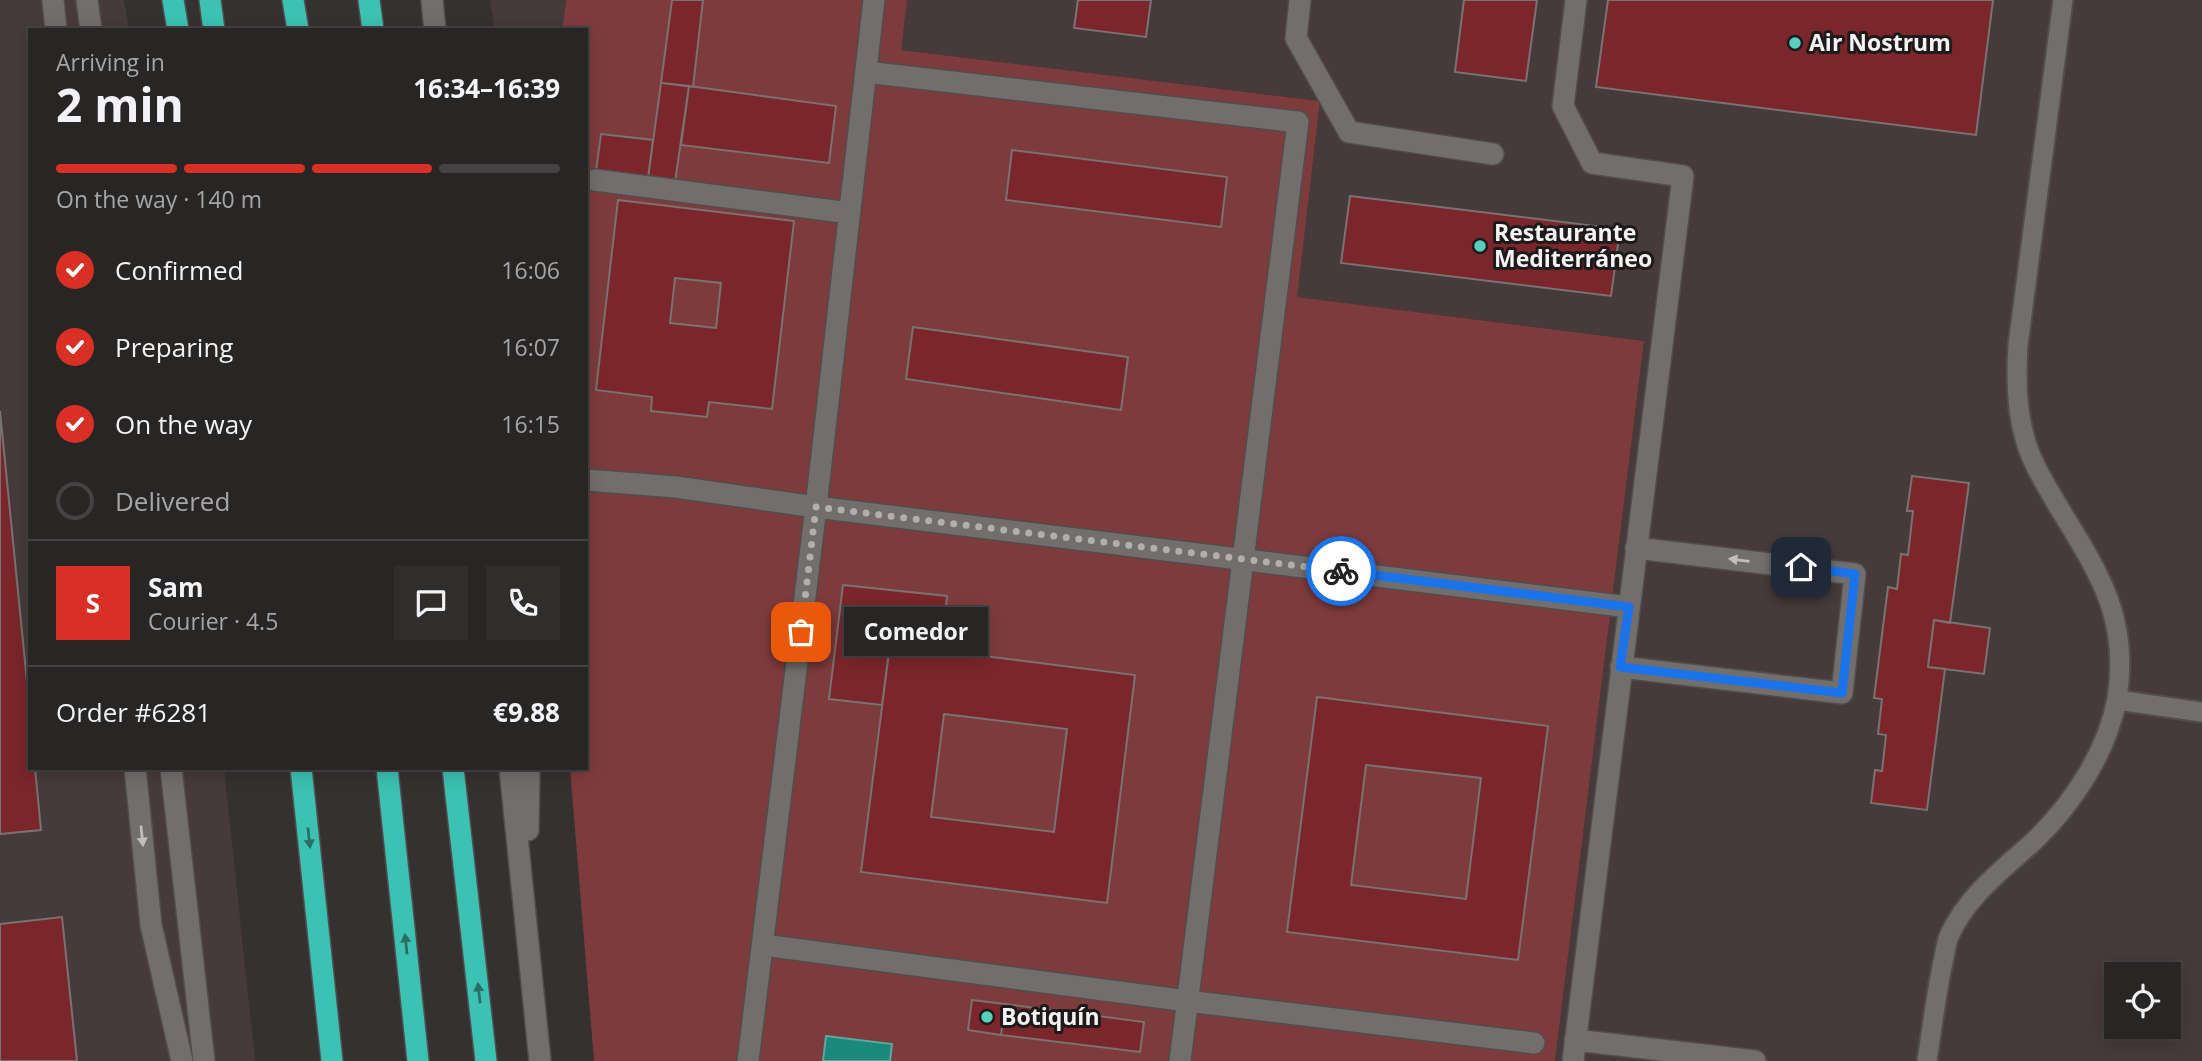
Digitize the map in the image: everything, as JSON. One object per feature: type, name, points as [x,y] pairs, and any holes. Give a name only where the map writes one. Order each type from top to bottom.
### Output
[{"type":"highway","points":[[173,0],[178,28]]},
{"type":"highway","points":[[210,0],[214,28]]},
{"type":"highway","points":[[293,0],[298,28]]},
{"type":"highway","points":[[369,0],[373,28]]},
{"type":"highway","points":[[301,770],[332,1061]]},
{"type":"highway","points":[[387,770],[418,1061]]},
{"type":"highway","points":[[453,770],[486,1061]]},
{"type":"street","points":[[52,0],[56,28]]},
{"type":"street","points":[[87,0],[91,28]]},
{"type":"street","points":[[432,0],[435,28]]},
{"type":"street","points":[[748,1061],[816,507],[874,0]]},
{"type":"street","points":[[1300,0],[1296,38],[1349,132],[1493,154]]},
{"type":"street","points":[[1576,0],[1563,106],[1592,163],[1683,176],[1574,1051],[1755,1061]]},
{"type":"street","points":[[866,72],[1298,122],[1180,1061]]},
{"type":"street","points":[[595,180],[850,213]]},
{"type":"street","points":[[588,480],[676,487],[816,507],[1629,607]]},
{"type":"street","points":[[1620,667],[1842,693],[1855,574],[1636,548]]},
{"type":"street","points":[[135,770],[152,925],[182,1061]]},
{"type":"street","points":[[171,770],[204,1061]]},
{"type":"street","points":[[510,770],[540,1061]]},
{"type":"street","points":[[526,916],[529,770]]},
{"type":"street","points":[[763,945],[1534,1043]]},
{"type":"lane","points":[[1927,1061],[1936,993],[1949,937],[1973,897],[2036,838],[2079,788],[2104,743],[2117,700],[2121,665],[2116,620],[2102,578],[2041,478],[2024,435],[2016,380],[2018,345],[2063,0]]},
{"type":"lane","points":[[2117,700],[2202,712]]},
{"type":"shaded area","points":[[0,0],[124,0],[129,28],[28,28],[28,770],[224,770],[255,1061],[0,1061]]},
{"type":"shaded area","points":[[490,0],[566,0],[562,28],[495,28]]},
{"type":"shaded area","points":[[566,0],[907,0],[901,50],[1320,101],[1297,297],[1644,341],[1555,1061],[594,1061],[570,770],[588,770],[588,28],[562,28]]},
{"type":"shaded area","points":[[907,0],[2202,0],[2202,1061],[1555,1061],[1644,341],[1296,297],[1320,101],[900,50]]},
{"type":"shaded area","points":[[826,1036],[892,1044],[890,1061],[823,1061]]},
{"type":"building","points":[[672,0],[703,0],[693,87],[661,83]]},
{"type":"building","points":[[1078,0],[1151,0],[1146,37],[1074,28]]},
{"type":"building","points":[[1464,0],[1537,0],[1526,81],[1455,72]]},
{"type":"building","name":"Air Nostrum","points":[[1608,0],[1993,0],[1976,135],[1596,87]]},
{"type":"building","points":[[661,83],[689,86],[675,182],[648,178]]},
{"type":"building","points":[[689,86],[836,106],[829,163],[681,145]]},
{"type":"building","points":[[601,134],[653,140],[648,178],[596,171]]},
{"type":"building","points":[[1012,150],[1227,177],[1221,227],[1006,200]]},
{"type":"building","name":"Restaurante Mediterráneo","points":[[1350,196],[1620,229],[1611,296],[1341,263]]},
{"type":"building","points":[[618,200],[794,221],[772,409],[709,402],[707,417],[651,411],[652,397],[596,390]],"holes":[[[675,278],[721,283],[716,328],[670,323]]]},
{"type":"building","points":[[913,327],[1128,357],[1121,410],[906,379]]},
{"type":"building","points":[[0,411],[28,692],[28,770],[35,770],[41,830],[0,834]]},
{"type":"building","points":[[1912,476],[1969,483],[1950,623],[1934,620],[1928,667],[1945,669],[1927,810],[1871,803],[1875,770],[1882,771],[1886,735],[1878,734],[1882,699],[1874,698],[1888,587],[1897,589],[1901,554],[1908,555],[1913,511],[1907,511]]},
{"type":"building","points":[[843,585],[947,596],[942,651],[890,644],[882,705],[829,699]]},
{"type":"building","points":[[1934,620],[1990,628],[1984,674],[1928,667]]},
{"type":"building","points":[[890,644],[1135,675],[1107,903],[861,872]],"holes":[[[944,714],[1067,729],[1054,832],[931,817]]]},
{"type":"building","points":[[1317,697],[1548,726],[1518,960],[1287,932]],"holes":[[[1366,765],[1481,778],[1466,899],[1351,885]]]},
{"type":"building","points":[[62,917],[77,1061],[0,1061],[0,924]]},
{"type":"building","name":"Botiquín","points":[[972,1000],[1005,1004],[1001,1035],[968,1030]]},
{"type":"building","points":[[1005,1004],[1144,1022],[1140,1052],[1001,1035]]},
{"type":"way so far","points":[[801,632],[816,507],[1341,571]]},
{"type":"place","name":"Air Nostrum","points":[[1795,43]]},
{"type":"place","name":"Restaurante Mediterráneo","points":[[1480,246]]},
{"type":"place","name":"Comedor","points":[[801,632]]},
{"type":"place","name":"Botiquín","points":[[987,1017]]},
{"type":"route","points":[[1341,571],[1629,607],[1620,667],[1842,693],[1855,574],[1801,567]]}]
